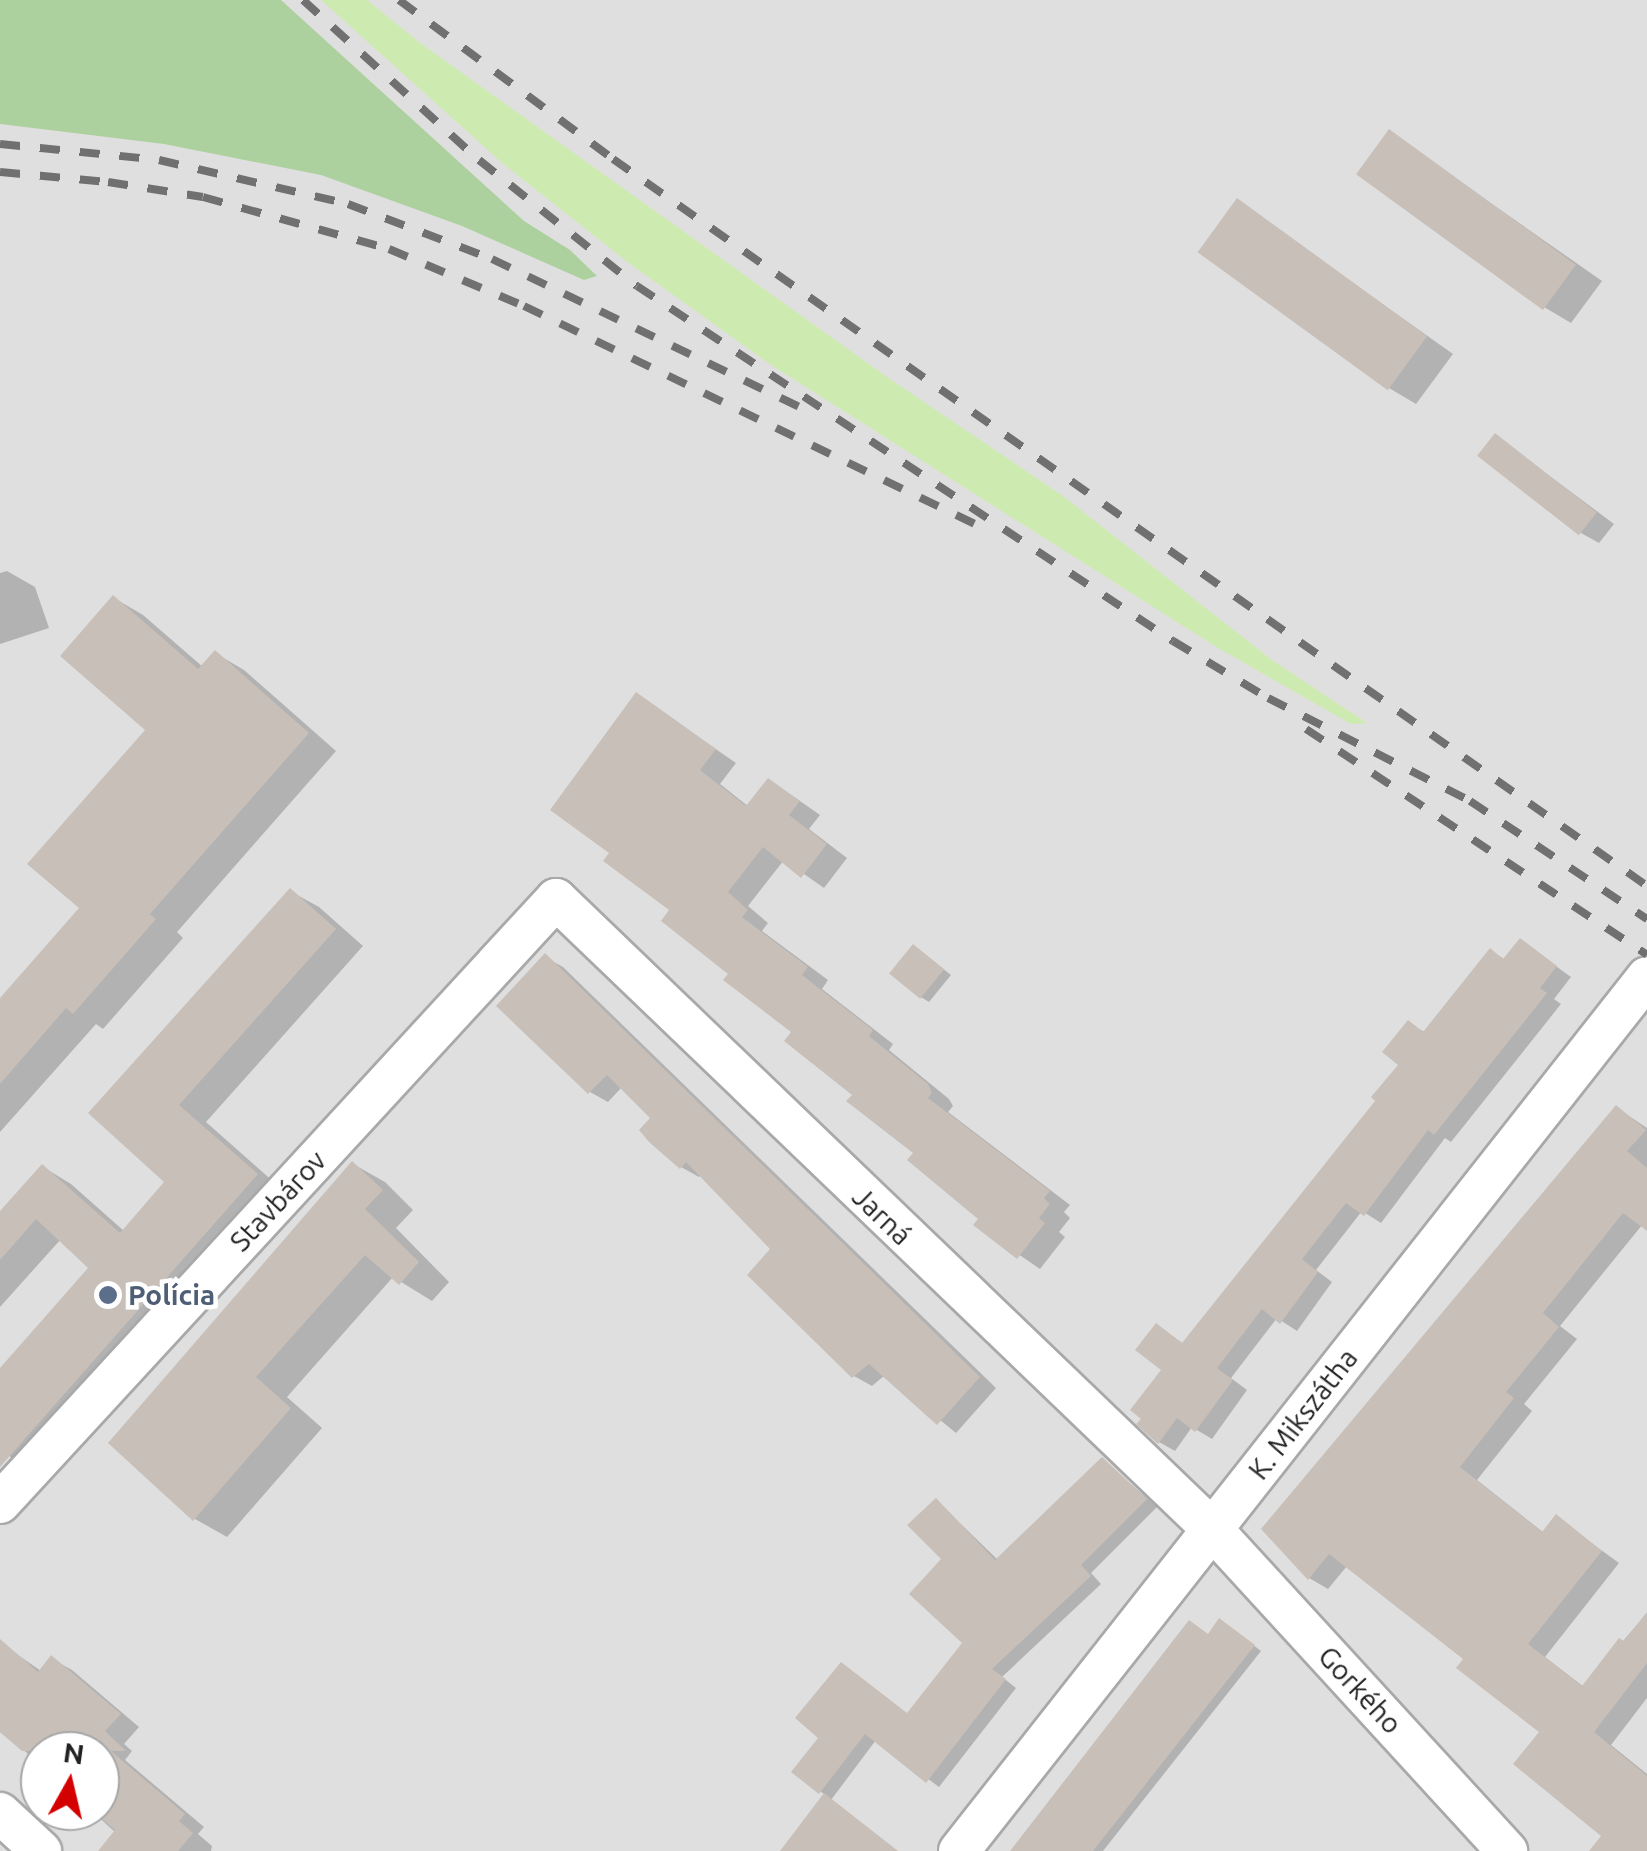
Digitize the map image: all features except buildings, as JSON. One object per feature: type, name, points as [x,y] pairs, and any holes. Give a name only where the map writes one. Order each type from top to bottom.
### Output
[{"type":"street","name":"Stavbárov","points":[[0,1503],[556,899]]},
{"type":"street","name":"Jarná","points":[[556,899],[1212,1529]]},
{"type":"street","name":"K. Mikszátha","points":[[960,1851],[1647,977]]},
{"type":"street","name":"Gorkého","points":[[1212,1529],[1508,1851]]},
{"type":"street","points":[[0,1813],[41,1851]]},
{"type":"shaded area","points":[[0,0],[1647,0],[1647,1851],[0,1851]]},
{"type":"green space","points":[[0,0],[281,0],[524,221],[570,250],[597,276],[584,280],[462,226],[321,175],[164,144],[0,124]]},
{"type":"green space","points":[[321,0],[367,0],[419,42],[887,377],[1063,496],[1272,660],[1367,723],[1351,724],[1218,648],[771,365],[626,261],[501,162]]},
{"type":"railway","points":[[303,0],[479,160],[637,286],[1173,641],[1268,698],[1470,801],[1647,919]]},
{"type":"railway","points":[[399,0],[613,159],[1647,886]]},
{"type":"railway","points":[[0,144],[159,160],[348,204],[492,259],[799,407]]},
{"type":"railway","points":[[0,172],[108,182],[203,197],[389,249],[524,306],[981,527]]},
{"type":"railway","points":[[1306,729],[1647,955]]},
{"type":"place","name":"Polícia","points":[[108,1295]]}]
